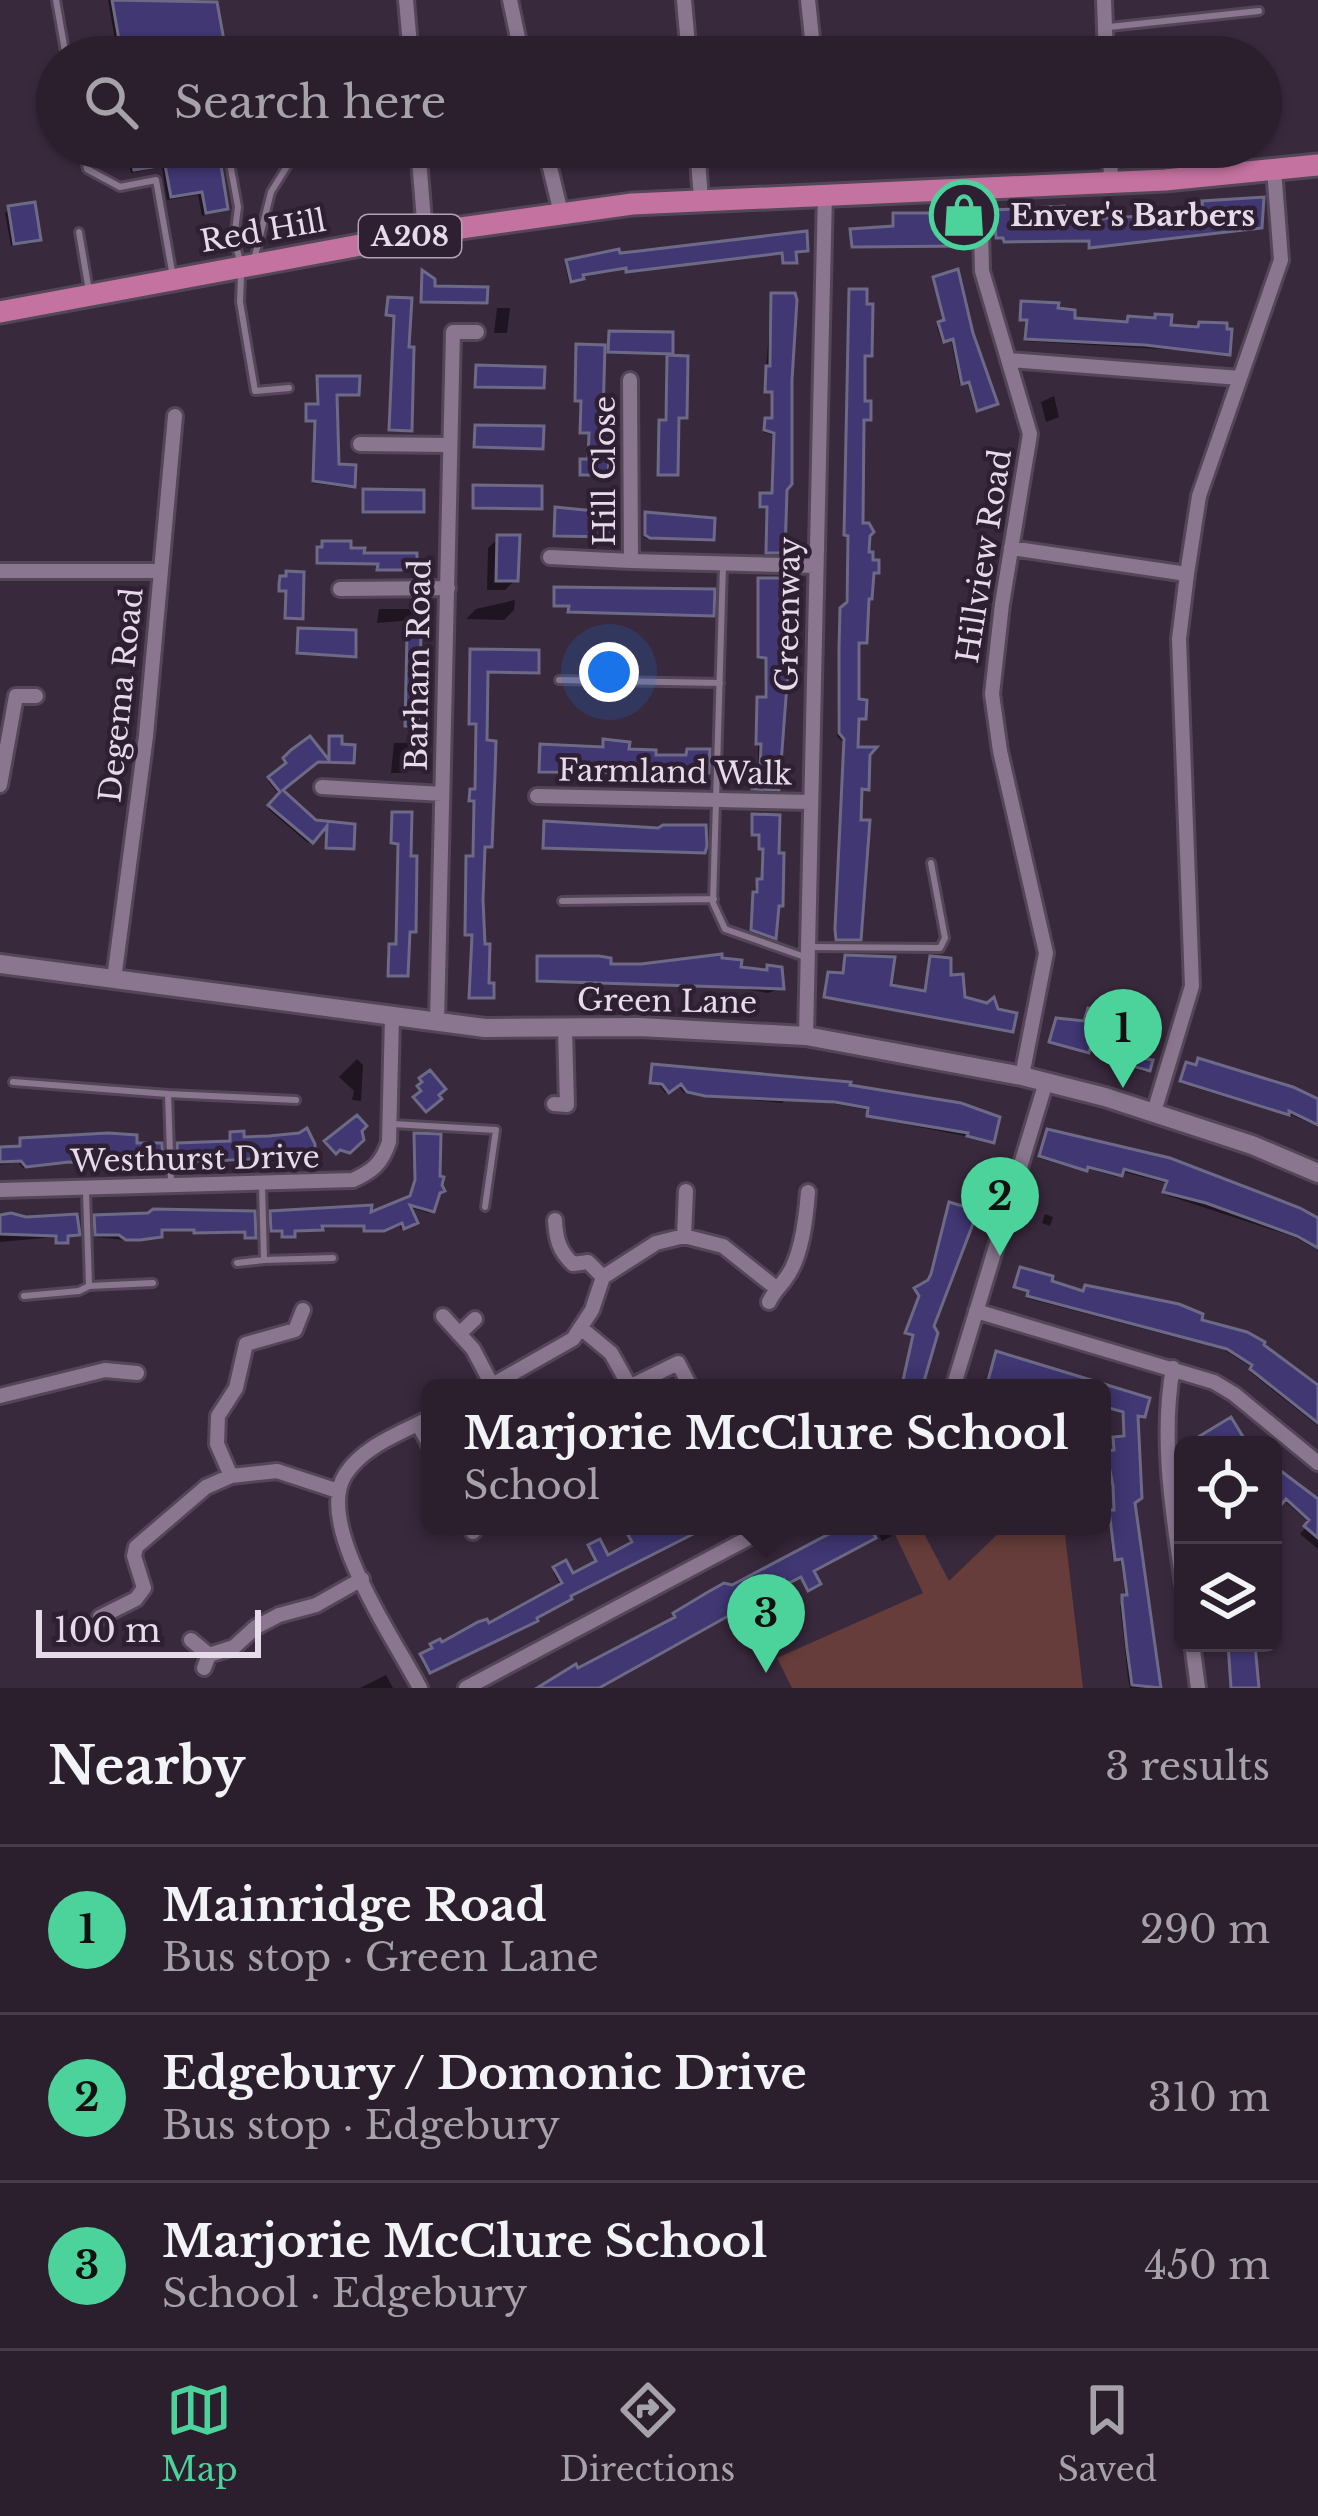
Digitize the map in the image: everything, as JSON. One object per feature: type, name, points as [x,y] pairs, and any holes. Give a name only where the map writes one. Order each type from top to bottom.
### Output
[{"type":"main road","name":"A208","points":[[825,193],[1111,183],[1318,165]]},
{"type":"main road","name":"Red Hill","points":[[0,312],[425,233],[561,213],[825,193]]},
{"type":"main road","name":"Green Lane","points":[[0,964],[437,1023],[806,1036],[1046,1082],[1252,1144],[1318,1173]]},
{"type":"street","points":[[406,0],[409,36]]},
{"type":"street","points":[[510,0],[518,36]]},
{"type":"street","points":[[684,0],[687,36]]},
{"type":"street","points":[[808,0],[812,36]]},
{"type":"street","points":[[1104,0],[1105,36]]},
{"type":"street","points":[[420,168],[425,233]]},
{"type":"street","points":[[549,168],[561,213]]},
{"type":"street","points":[[699,168],[701,199]]},
{"type":"street","points":[[1111,168],[1111,183]]},
{"type":"street","points":[[1154,1112],[1192,986],[1179,640],[1187,574],[1199,496],[1281,260],[1274,169]]},
{"type":"street","name":"Hillview Road","points":[[980,188],[982,271],[1030,434],[993,670],[995,723],[1046,953],[1022,1076]]},
{"type":"street","name":"Greenway","points":[[806,1036],[825,193]]},
{"type":"street","name":"Barham Road","points":[[437,1023],[453,332],[477,332]]},
{"type":"street","points":[[1010,360],[1240,377]]},
{"type":"street","name":"Hill Close","points":[[630,380],[631,561]]},
{"type":"street","name":"Degema Road","points":[[114,979],[146,736],[175,416]]},
{"type":"street","points":[[360,444],[449,445]]},
{"type":"street","points":[[1011,548],[1187,574]]},
{"type":"street","name":"Hill Close","points":[[550,557],[816,566]]},
{"type":"street","points":[[0,571],[160,571]]},
{"type":"street","points":[[340,589],[448,588]]},
{"type":"street","points":[[0,785],[16,696],[36,696]]},
{"type":"street","points":[[322,788],[442,794]]},
{"type":"street","name":"Farmland Walk","points":[[537,796],[812,802]]},
{"type":"street","name":"Westhurst Drive","points":[[0,1190],[334,1183],[372,1172],[384,1158],[390,1124],[392,1017]]},
{"type":"street","points":[[565,1028],[566,1105]]},
{"type":"street","points":[[956,1379],[1046,1082]]},
{"type":"street","points":[[684,1236],[686,1191]]},
{"type":"street","points":[[504,1379],[556,1352],[582,1329],[603,1277],[656,1243],[684,1236],[723,1246],[772,1295],[788,1276],[806,1221],[808,1192]]},
{"type":"street","points":[[555,1220],[556,1239],[564,1255],[573,1264],[588,1262],[603,1277]]},
{"type":"street","points":[[231,1476],[217,1444],[218,1416],[236,1388],[246,1344],[295,1330],[303,1310]]},
{"type":"street","points":[[976,1311],[1173,1369],[1234,1394],[1318,1462]]},
{"type":"street","points":[[442,1316],[473,1349],[486,1379]]},
{"type":"street","points":[[459,1334],[475,1319]]},
{"type":"street","points":[[582,1329],[611,1353],[625,1379]]},
{"type":"street","points":[[645,1379],[678,1363],[687,1379]]},
{"type":"street","points":[[1173,1369],[1170,1479],[1178,1544]]},
{"type":"street","points":[[0,1396],[105,1370],[137,1373]]},
{"type":"street","points":[[420,1688],[338,1527],[338,1491],[346,1473],[364,1454],[421,1423]]},
{"type":"street","points":[[100,1617],[145,1588],[134,1556],[146,1536],[206,1487],[231,1476],[277,1471],[338,1491]]},
{"type":"street","points":[[466,1688],[754,1535]]},
{"type":"street","points":[[191,1640],[207,1661],[268,1621],[316,1605],[362,1579]]},
{"type":"street","points":[[1193,1652],[1198,1688]]},
{"type":"lane","points":[[56,0],[63,36]]},
{"type":"lane","points":[[1105,28],[1259,11]]},
{"type":"lane","points":[[87,168],[121,187],[156,180],[173,278]]},
{"type":"lane","points":[[231,168],[238,207],[234,239],[247,265]]},
{"type":"lane","points":[[286,168],[271,192],[239,302],[255,391],[289,388]]},
{"type":"lane","points":[[79,232],[90,294]]},
{"type":"lane","points":[[723,565],[714,898],[725,929],[808,952],[940,948],[945,938],[931,863]]},
{"type":"lane","points":[[559,680],[720,683]]},
{"type":"lane","points":[[562,901],[714,898]]},
{"type":"lane","points":[[13,1082],[296,1100]]},
{"type":"lane","points":[[168,1094],[172,1186]]},
{"type":"lane","points":[[390,1124],[496,1130],[485,1207]]},
{"type":"lane","points":[[262,1184],[264,1260]]},
{"type":"lane","points":[[86,1188],[88,1286]]},
{"type":"lane","points":[[237,1263],[333,1258]]},
{"type":"lane","points":[[24,1296],[153,1283]]},
{"type":"shaded area","points":[[895,1535],[925,1535],[949,1581],[997,1535],[1065,1535],[1083,1688],[792,1688],[777,1658],[923,1593]]},
{"type":"building","points":[[112,0],[217,2],[223,36],[118,36]]},
{"type":"building","points":[[166,168],[221,168],[228,209],[206,213],[202,192],[171,197]]},
{"type":"building","points":[[1264,197],[1262,228],[1089,248],[1089,241],[1004,242],[996,238],[994,210],[1064,206],[1064,221],[1203,212],[1202,201]]},
{"type":"building","points":[[35,202],[41,240],[14,244],[8,206]]},
{"type":"building","points":[[893,213],[968,213],[967,246],[852,247],[850,229],[893,226]]},
{"type":"building","points":[[807,231],[808,251],[796,252],[797,263],[783,263],[782,253],[626,272],[626,268],[583,275],[584,279],[571,282],[566,260],[619,249],[620,253]]},
{"type":"building","points":[[958,269],[973,333],[998,404],[977,411],[969,382],[962,384],[953,339],[944,342],[938,322],[944,320],[933,277]]},
{"type":"building","points":[[422,270],[435,279],[435,286],[488,287],[487,303],[421,302]]},
{"type":"building","points":[[849,289],[867,289],[867,304],[873,304],[872,356],[865,356],[865,401],[871,401],[871,420],[864,420],[863,523],[869,523],[874,532],[869,552],[873,560],[879,560],[879,573],[874,573],[869,599],[867,643],[859,643],[859,699],[867,700],[866,719],[859,719],[858,747],[877,747],[870,755],[869,790],[862,789],[861,820],[870,820],[861,940],[836,940],[844,739],[839,733],[840,608],[847,602]]},
{"type":"building","points":[[771,293],[795,293],[797,300],[792,484],[787,490],[785,553],[766,553],[767,507],[760,507],[760,493],[772,493],[774,433],[764,430],[765,418],[772,418],[772,392],[765,392]]},
{"type":"building","points":[[388,297],[412,298],[412,431],[389,430],[394,316],[386,315]]},
{"type":"building","points":[[1021,301],[1059,303],[1058,308],[1075,310],[1075,318],[1127,322],[1128,316],[1155,318],[1155,314],[1172,315],[1171,325],[1227,323],[1227,329],[1232,329],[1230,355],[1025,339],[1027,320],[1020,320]]},
{"type":"building","points":[[609,331],[673,332],[673,354],[608,352]]},
{"type":"building","points":[[576,344],[605,345],[603,417],[612,417],[608,475],[580,475],[580,459],[588,459],[589,433],[580,433],[581,401],[575,401]]},
{"type":"building","points":[[667,355],[688,356],[687,418],[679,418],[678,475],[658,475],[659,420],[666,420]]},
{"type":"building","points":[[476,365],[545,367],[544,388],[475,387]]},
{"type":"building","points":[[317,376],[360,376],[359,395],[337,395],[339,464],[356,465],[355,487],[313,481],[315,421],[306,421],[306,404],[318,404]]},
{"type":"building","points":[[475,425],[544,426],[543,449],[474,447]]},
{"type":"building","points":[[473,485],[542,486],[542,509],[473,508]]},
{"type":"building","points":[[363,489],[424,490],[424,512],[363,512]]},
{"type":"building","points":[[555,507],[615,513],[615,537],[554,536]]},
{"type":"building","points":[[645,512],[715,518],[714,540],[650,538],[645,535]]},
{"type":"building","points":[[497,535],[520,535],[518,581],[496,581]]},
{"type":"building","points":[[322,541],[351,541],[351,548],[365,548],[364,553],[417,553],[417,570],[317,563]]},
{"type":"building","points":[[286,571],[304,572],[303,619],[285,618],[286,591],[279,591],[279,584]]},
{"type":"building","points":[[758,578],[785,578],[783,644],[788,671],[779,790],[752,789],[753,770],[760,770],[757,697],[766,697],[766,658],[758,657]]},
{"type":"building","points":[[554,587],[715,589],[714,616],[568,612],[569,606],[554,606]]},
{"type":"building","points":[[298,628],[356,630],[356,657],[297,653]]},
{"type":"building","points":[[407,634],[421,635],[418,727],[405,726]]},
{"type":"building","points":[[470,649],[539,650],[539,673],[488,672],[487,740],[496,741],[492,847],[485,847],[483,900],[494,998],[469,998],[472,935],[465,935],[466,856],[473,856],[474,801],[469,801],[470,789],[475,789],[476,724],[469,724]]},
{"type":"building","points":[[310,736],[329,760],[329,736],[342,736],[342,744],[355,745],[354,763],[318,762],[283,790],[316,820],[355,824],[354,849],[326,848],[327,826],[313,843],[268,805],[280,792],[268,777]]},
{"type":"building","points":[[603,739],[630,742],[629,749],[656,750],[656,755],[710,749],[709,773],[539,772],[540,744],[603,747]]},
{"type":"building","points":[[392,812],[412,812],[411,856],[417,856],[416,932],[410,932],[408,976],[388,976],[389,944],[396,944],[398,844],[391,843]]},
{"type":"building","points":[[752,814],[780,815],[783,906],[779,906],[776,939],[751,930],[763,849],[759,849],[759,835],[752,835]]},
{"type":"building","points":[[544,821],[658,828],[706,825],[707,846],[705,853],[543,848]]},
{"type":"building","points":[[722,954],[722,958],[742,960],[741,967],[782,967],[784,989],[537,981],[537,956],[599,956],[611,958],[611,964],[641,964]]},
{"type":"building","points":[[845,955],[895,957],[891,985],[925,991],[930,956],[951,958],[951,975],[963,974],[965,997],[987,1003],[994,997],[998,1009],[1017,1013],[1013,1032],[824,997],[828,972],[843,973]]},
{"type":"building","points":[[1088,1008],[1100,1011],[1089,1053],[1049,1042],[1056,1018],[1084,1021]]},
{"type":"building","points":[[1119,1024],[1134,1028],[1131,1040],[1136,1046],[1150,1049],[1150,1071],[1106,1059]]},
{"type":"building","points":[[1198,1058],[1318,1099],[1318,1125],[1289,1111],[1289,1115],[1180,1081],[1186,1062],[1196,1065]]},
{"type":"building","points":[[652,1064],[851,1082],[961,1103],[1000,1117],[994,1143],[968,1133],[867,1116],[868,1108],[835,1102],[705,1096],[687,1092],[681,1084],[669,1093],[662,1084],[650,1083]]},
{"type":"building","points":[[430,1070],[446,1089],[426,1112],[413,1097],[421,1091],[419,1078]]},
{"type":"building","points":[[357,1115],[367,1126],[362,1131],[364,1140],[350,1153],[340,1150],[336,1154],[324,1141]]},
{"type":"building","points":[[307,1128],[315,1144],[315,1158],[309,1160],[178,1163],[177,1143],[230,1141],[230,1132],[269,1136]]},
{"type":"building","points":[[1047,1129],[1170,1158],[1300,1208],[1318,1218],[1318,1248],[1206,1203],[1163,1192],[1167,1181],[1124,1169],[1122,1176],[1088,1167],[1087,1171],[1039,1156]]},
{"type":"building","points":[[414,1133],[441,1134],[440,1176],[445,1191],[434,1212],[410,1205],[418,1223],[404,1229],[402,1223],[384,1231],[322,1226],[323,1230],[295,1231],[295,1237],[271,1231],[270,1211],[372,1205],[371,1212],[410,1196],[415,1180]]},
{"type":"building","points":[[137,1135],[137,1143],[162,1143],[163,1163],[69,1162],[26,1167],[21,1161],[0,1162],[0,1147],[20,1146],[20,1138]]},
{"type":"building","points":[[949,1202],[976,1210],[934,1326],[938,1333],[925,1379],[903,1379],[913,1335],[905,1333],[919,1296],[914,1288],[931,1274]]},
{"type":"building","points":[[153,1209],[255,1211],[256,1238],[245,1238],[245,1232],[194,1230],[162,1230],[162,1237],[140,1240],[95,1235],[94,1215]]},
{"type":"building","points":[[77,1214],[80,1235],[68,1236],[68,1243],[56,1243],[56,1236],[0,1234],[0,1215],[26,1217]]},
{"type":"building","points":[[1020,1267],[1083,1291],[1085,1285],[1179,1304],[1203,1314],[1202,1320],[1247,1332],[1318,1385],[1318,1423],[1227,1349],[1027,1296],[1028,1291],[1014,1287]]},
{"type":"building","points":[[996,1351],[1088,1379],[988,1379]]},
{"type":"building","points":[[1111,1386],[1150,1398],[1145,1417],[1138,1416],[1142,1498],[1135,1503],[1161,1688],[1132,1685],[1127,1649],[1122,1595],[1127,1595],[1122,1559],[1115,1560],[1111,1527],[1111,1450],[1113,1437],[1124,1436],[1123,1412],[1111,1409]]},
{"type":"building","points":[[1231,1417],[1243,1436],[1200,1436]]},
{"type":"building","points":[[1282,1472],[1318,1499],[1318,1538],[1304,1526],[1309,1520],[1286,1499],[1282,1504]]},
{"type":"building","points":[[628,1535],[691,1535],[571,1596],[538,1621],[430,1673],[420,1654],[432,1648],[430,1644],[478,1622],[487,1619],[489,1623],[562,1583],[553,1567],[566,1560],[573,1573],[596,1561],[588,1545],[600,1539],[608,1555],[632,1542]]},
{"type":"building","points":[[827,1535],[876,1538],[814,1571],[821,1584],[808,1591],[801,1577],[787,1584],[784,1579],[745,1599],[748,1605],[599,1688],[537,1688],[675,1617],[673,1613],[724,1583],[732,1585]]},
{"type":"building","points":[[1229,1652],[1256,1652],[1259,1688],[1231,1688]]},
{"type":"place","name":"Enver's Barbers","points":[[964,215]]},
{"type":"place","name":"Mainridge Road","points":[[1123,1088]]},
{"type":"place","name":"Edgebury / Domonic Drive","points":[[1000,1256]]},
{"type":"place","name":"Marjorie McClure School","points":[[766,1673]]}]
